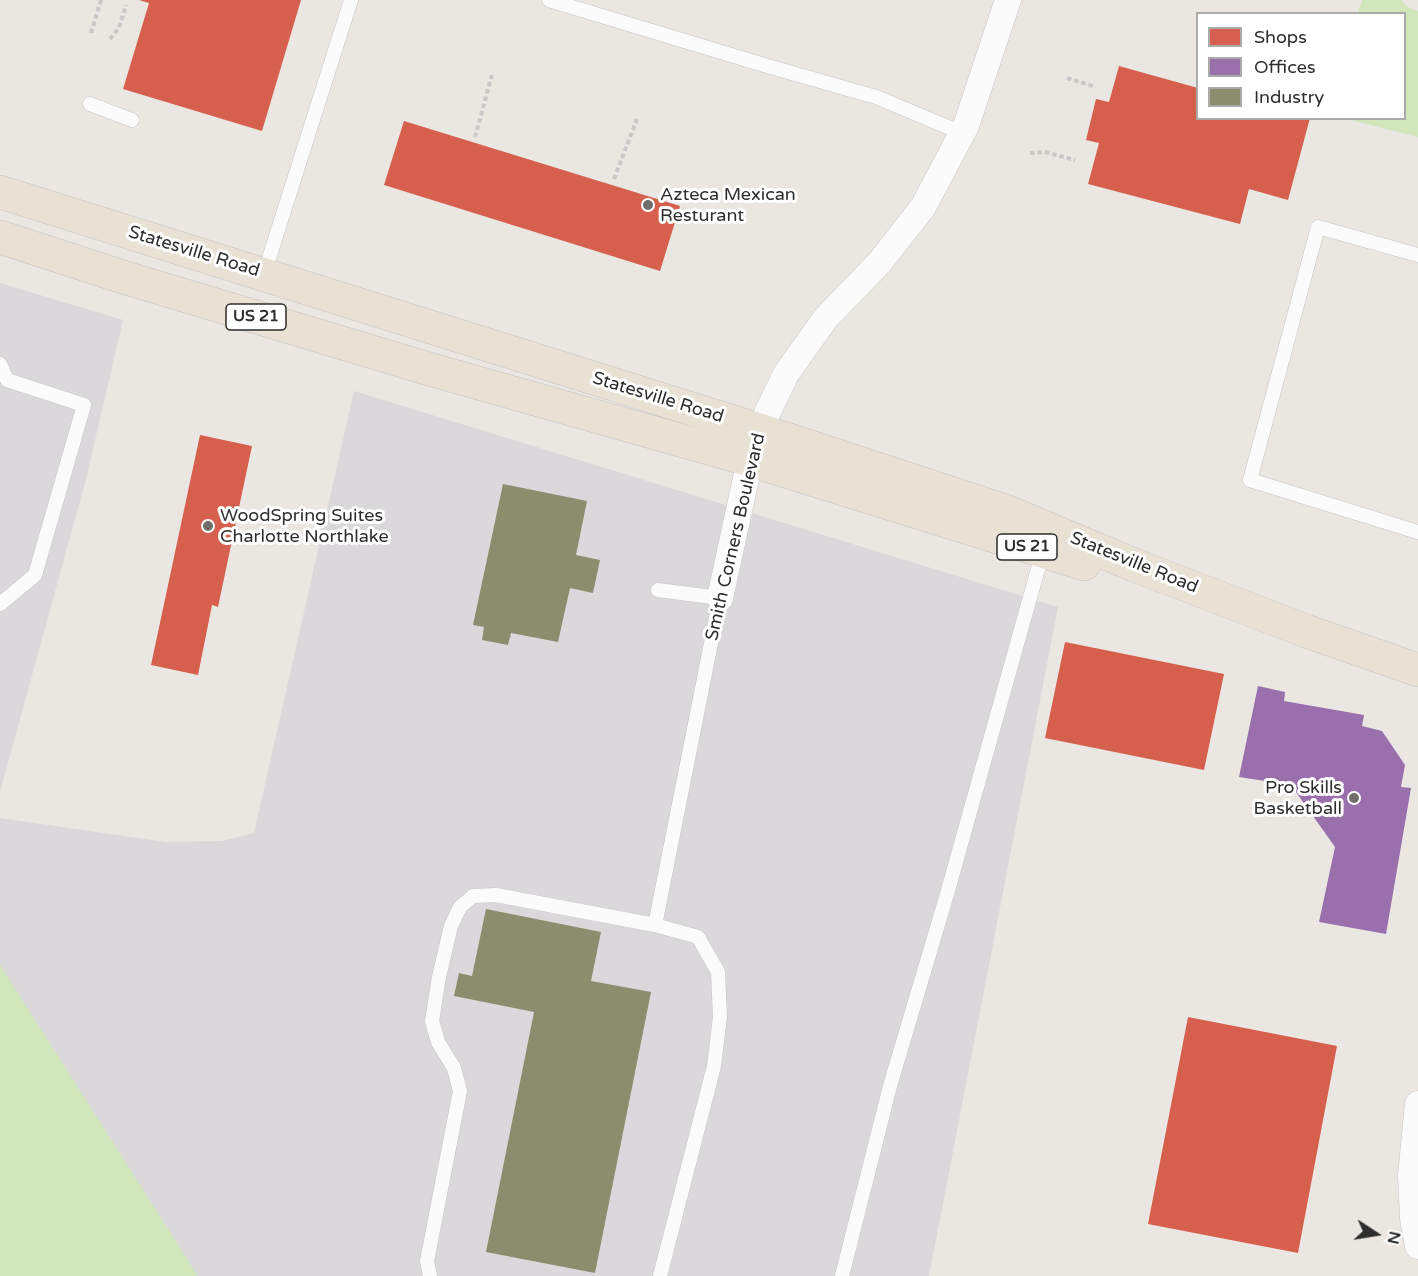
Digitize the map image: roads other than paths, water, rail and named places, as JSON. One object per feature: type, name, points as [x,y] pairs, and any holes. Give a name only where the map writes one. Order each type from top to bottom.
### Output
[{"type":"main road","name":"Statesville Road","points":[[2,200],[55,208],[264,274],[754,445],[1043,551],[1306,631]]},
{"type":"main road","name":"Statesville Road","points":[[0,237],[123,277],[417,366],[754,445],[1008,512],[1134,565],[1306,631],[1418,670]]},
{"type":"street","name":"Smith Corners Boulevard","points":[[720,598],[754,445],[786,374],[825,319],[880,262],[923,207],[966,126],[1008,0]]},
{"type":"street","points":[[1418,1104],[1411,1176],[1413,1218],[1418,1246]]},
{"type":"lane","points":[[264,274],[351,0]]},
{"type":"lane","points":[[549,0],[876,97],[962,133]]},
{"type":"lane","points":[[90,104],[132,120]]},
{"type":"lane","points":[[1418,255],[1318,227],[1250,480],[1418,532]]},
{"type":"lane","points":[[0,364],[7,380],[84,405],[34,575],[0,604]]},
{"type":"lane","points":[[842,1276],[890,1086],[947,894],[1043,551]]},
{"type":"lane","points":[[658,590],[720,598]]},
{"type":"lane","name":"Smith Corners Boulevard","points":[[655,925],[720,598]]},
{"type":"lane","points":[[430,1276],[427,1261],[460,1091],[454,1068],[438,1042],[432,1021],[439,977],[451,926],[460,907],[473,896],[496,895],[655,925],[698,937],[718,972],[720,1017],[714,1066],[660,1276]]},
{"type":"place","name":"Azteca Mexican Resturant","points":[[648,205]]},
{"type":"place","name":"WoodSpring Suites Charlotte Northlake","points":[[208,526]]},
{"type":"place","name":"Pro Skills Basketball","points":[[1354,798]]}]
